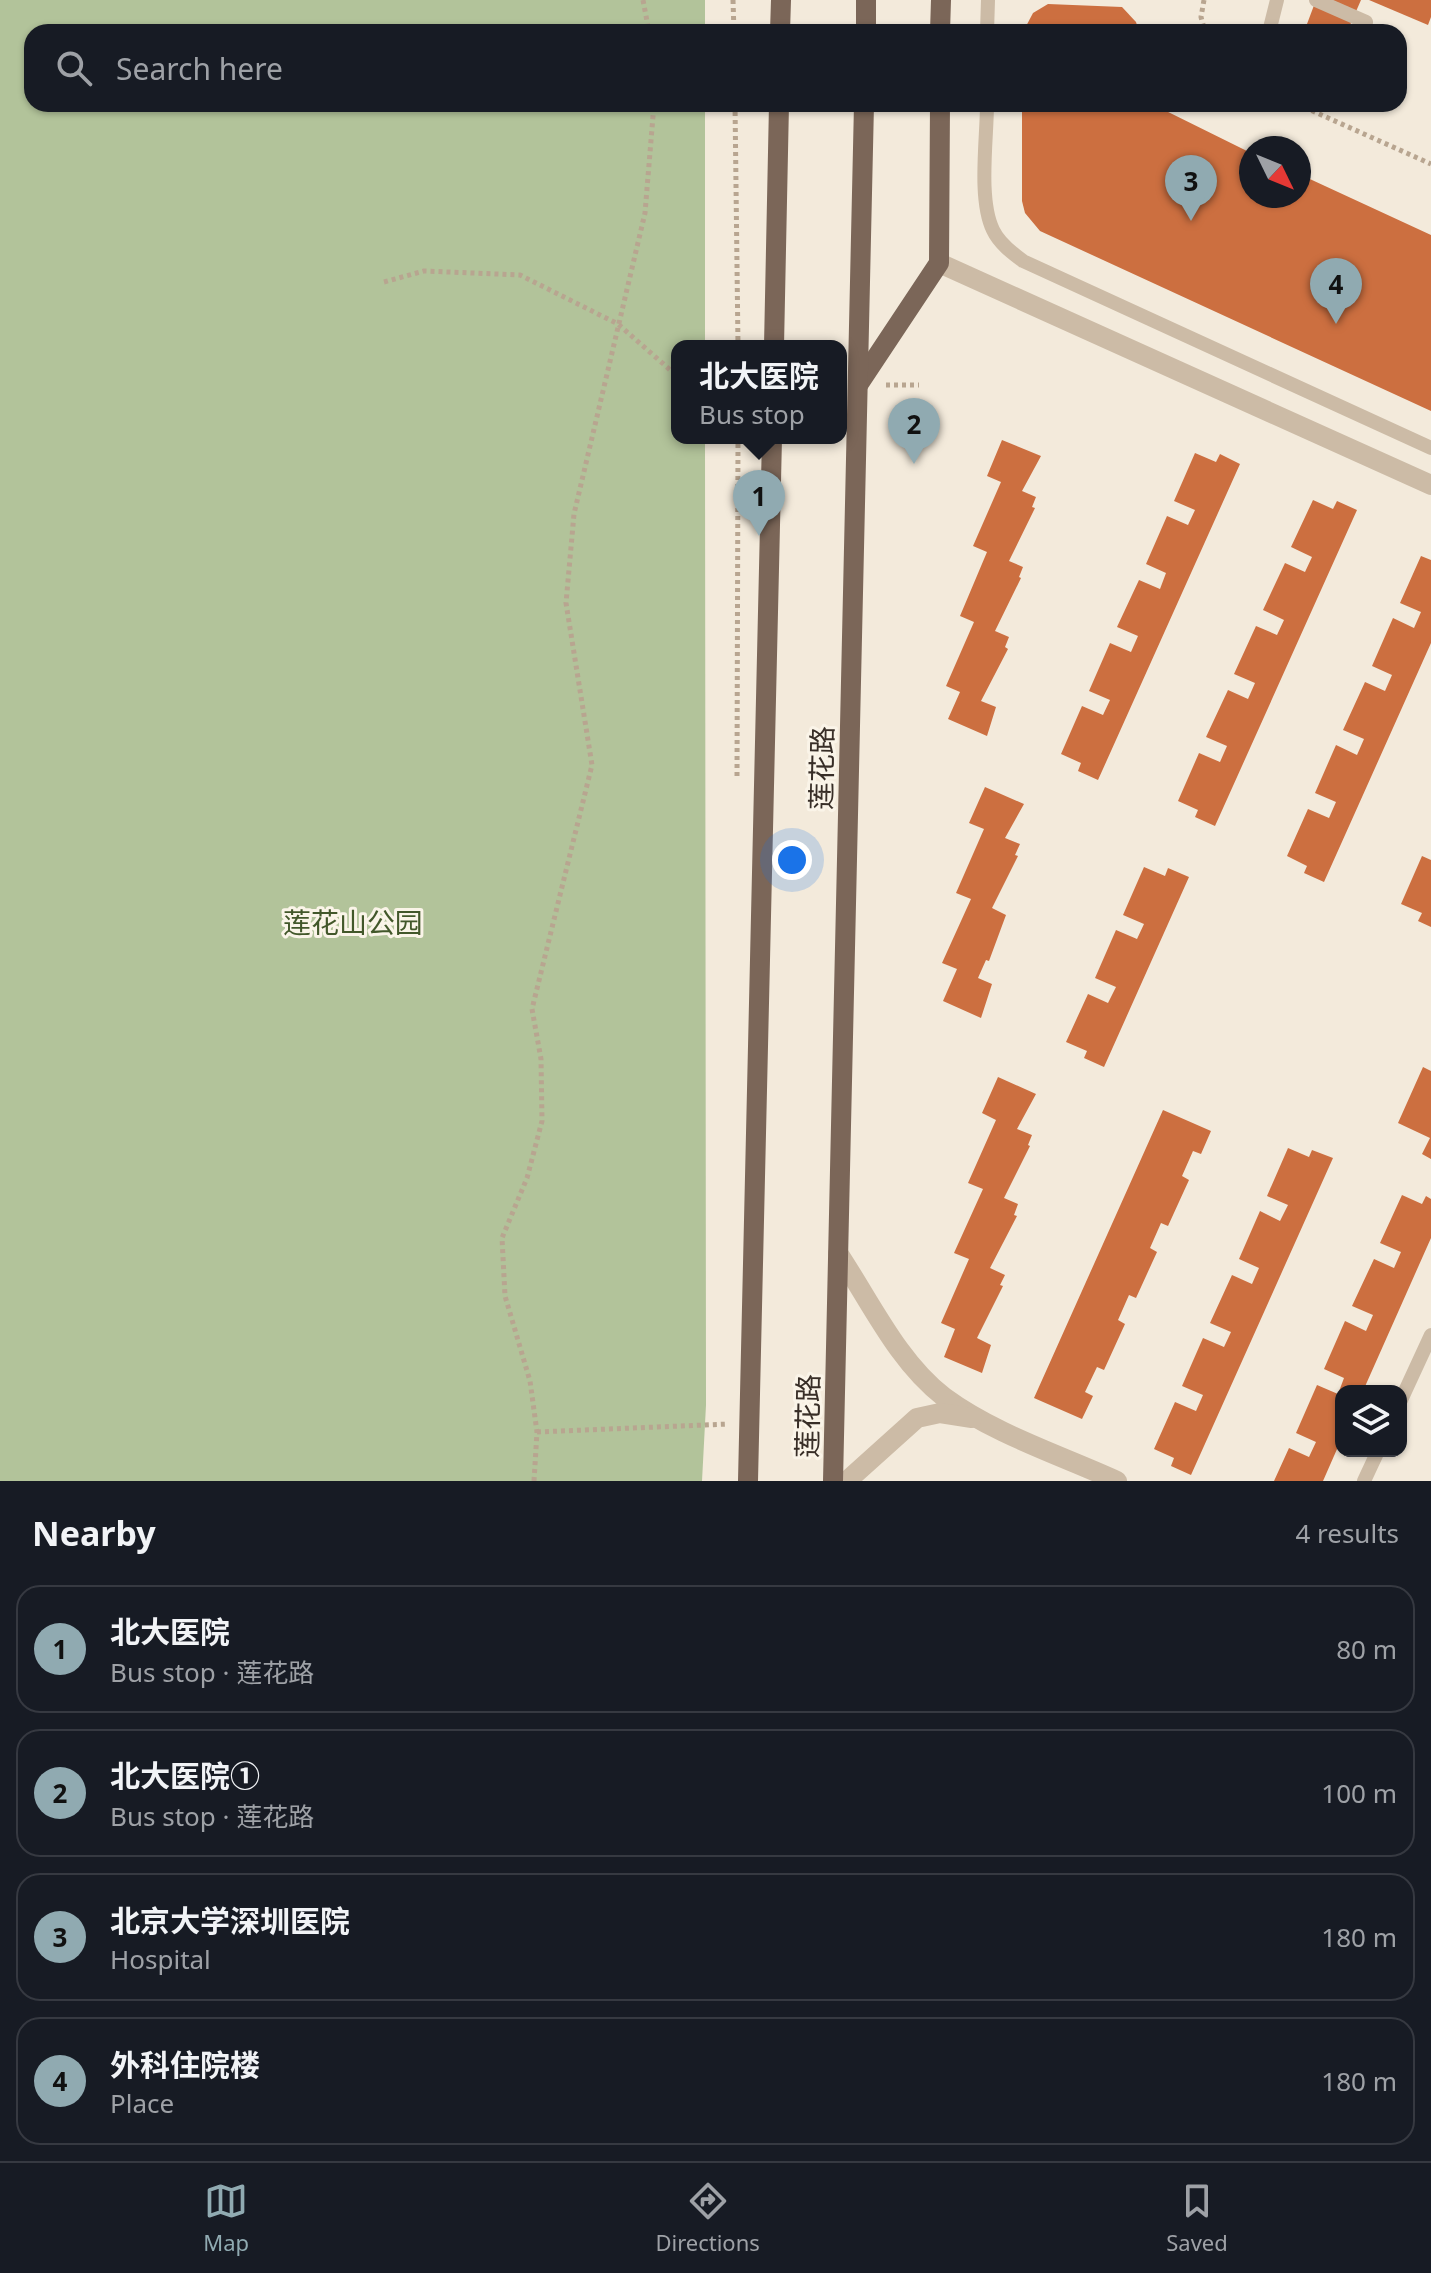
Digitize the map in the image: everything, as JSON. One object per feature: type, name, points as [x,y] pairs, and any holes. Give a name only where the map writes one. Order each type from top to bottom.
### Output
[{"type":"main road","points":[[780,24],[781,0]]},
{"type":"main road","points":[[866,0],[866,24]]},
{"type":"main road","points":[[940,24],[941,0]]},
{"type":"main road","points":[[774,340],[779,112]]},
{"type":"main road","name":"莲花路","points":[[833,1481],[864,112]]},
{"type":"main road","points":[[858,385],[939,263],[940,112]]},
{"type":"main road","name":"莲花路","points":[[748,1481],[772,444]]},
{"type":"street","points":[[939,263],[1431,485]]},
{"type":"street","points":[[838,1253],[914,1367],[945,1397],[980,1419],[1117,1481]]},
{"type":"street","points":[[847,1481],[917,1418],[940,1413],[980,1419]]},
{"type":"lane","points":[[987,24],[988,0]]},
{"type":"lane","points":[[1271,24],[1277,0]]},
{"type":"lane","points":[[1316,0],[1365,24]]},
{"type":"lane","points":[[987,112],[986,213],[994,233],[1023,261],[1431,448]]},
{"type":"lane","points":[[1407,1387],[1431,1335]]},
{"type":"lane","points":[[1364,1481],[1375,1457]]},
{"type":"path","points":[[643,0],[648,24]]},
{"type":"path","points":[[733,0],[734,24]]},
{"type":"path","points":[[1203,24],[1204,0]]},
{"type":"path","points":[[534,1481],[537,1432],[530,1381],[505,1296],[502,1238],[527,1178],[542,1121],[541,1059],[532,1009],[592,765],[566,603],[574,514],[645,213],[653,112]]},
{"type":"path","points":[[735,112],[738,340]]},
{"type":"path","points":[[1315,112],[1431,164]]},
{"type":"path","points":[[384,282],[424,271],[520,275],[618,324],[671,371]]},
{"type":"path","points":[[537,1432],[750,1423]]},
{"type":"green space","name":"莲花山公园","points":[[0,0],[705,0],[705,24],[24,24],[24,112],[705,112],[705,340],[671,340],[671,444],[705,444],[706,1405],[702,1481],[0,1481]]},
{"type":"building","points":[[1316,0],[1361,0],[1350,24],[1307,24]]},
{"type":"building","points":[[1369,0],[1431,0],[1431,17],[1428,25]]},
{"type":"building","points":[[1048,4],[1122,7],[1137,24],[1027,24],[1033,13]]},
{"type":"building","points":[[1022,112],[1168,112],[1239,147],[1239,208],[1311,208],[1311,180],[1431,235],[1431,411],[1040,231],[1025,213],[1022,201]]},
{"type":"building","points":[[1002,440],[1041,456],[1022,491],[1036,497],[1032,507],[1035,508],[1009,561],[1023,567],[1021,578],[995,631],[1009,637],[1005,647],[1008,649],[981,701],[996,707],[987,736],[948,719],[960,692],[946,686],[974,622],[960,616],[987,552],[973,546],[1001,482],[987,476]]},
{"type":"building","points":[[1195,453],[1216,462],[1220,454],[1240,464],[1098,780],[1078,771],[1081,763],[1061,754],[1082,706],[1103,715],[1110,700],[1089,691],[1110,643],[1131,652],[1138,636],[1117,627],[1139,580],[1160,589],[1166,573],[1146,564],[1167,516],[1188,525],[1195,510],[1174,501]]},
{"type":"building","points":[[1313,500],[1333,509],[1337,501],[1357,510],[1215,826],[1195,817],[1198,810],[1178,801],[1199,753],[1220,762],[1227,746],[1206,737],[1228,690],[1248,699],[1255,683],[1234,674],[1256,626],[1277,635],[1284,620],[1263,610],[1285,563],[1305,572],[1312,557],[1291,547]]},
{"type":"building","points":[[1421,556],[1431,560],[1431,643],[1324,882],[1304,873],[1307,866],[1287,856],[1308,809],[1329,818],[1336,802],[1315,793],[1336,745],[1357,755],[1364,739],[1343,730],[1365,682],[1385,691],[1392,675],[1372,666],[1393,618],[1414,628],[1421,612],[1400,603]]},
{"type":"building","points":[[985,787],[1024,804],[1005,838],[1020,844],[1015,855],[1018,856],[992,908],[1006,915],[989,961],[986,960],[978,978],[992,984],[981,1018],[943,1001],[957,969],[942,963],[971,899],[956,893],[984,829],[969,823]]},
{"type":"building","points":[[1422,856],[1431,860],[1431,927],[1418,921],[1422,913],[1401,904]]},
{"type":"building","points":[[1144,867],[1165,876],[1168,868],[1189,877],[1104,1067],[1084,1058],[1087,1051],[1066,1042],[1088,994],[1108,1003],[1116,987],[1095,978],[1116,930],[1137,939],[1144,924],[1123,915]]},
{"type":"building","points":[[1423,1067],[1431,1071],[1431,1159],[1422,1154],[1430,1138],[1398,1123]]},
{"type":"building","points":[[998,1077],[1036,1094],[1017,1129],[1032,1135],[1030,1146],[1004,1198],[1018,1204],[1014,1215],[1017,1216],[990,1268],[1005,1275],[1000,1285],[1003,1286],[977,1338],[991,1345],[982,1373],[944,1357],[955,1329],[941,1323],[969,1259],[954,1253],[983,1189],[968,1183],[996,1120],[982,1113]]},
{"type":"building","points":[[1163,1110],[1211,1131],[1201,1154],[1193,1151],[1182,1176],[1189,1180],[1168,1226],[1161,1223],[1150,1248],[1157,1252],[1136,1298],[1129,1295],[1118,1320],[1125,1324],[1104,1370],[1097,1367],[1085,1392],[1093,1396],[1082,1419],[1034,1398]]},
{"type":"building","points":[[1288,1148],[1309,1157],[1312,1150],[1333,1158],[1191,1475],[1171,1466],[1174,1458],[1154,1449],[1175,1402],[1196,1411],[1203,1395],[1182,1386],[1203,1338],[1224,1347],[1231,1332],[1210,1323],[1232,1275],[1252,1284],[1259,1268],[1239,1259],[1260,1211],[1280,1221],[1288,1205],[1267,1196]]},
{"type":"building","points":[[1402,1195],[1422,1204],[1426,1196],[1431,1199],[1431,1238],[1366,1385],[1341,1385],[1344,1378],[1324,1369],[1345,1321],[1366,1331],[1373,1315],[1352,1306],[1374,1259],[1394,1268],[1401,1252],[1380,1243]]},
{"type":"building","points":[[1317,1385],[1335,1393],[1335,1454],[1323,1481],[1274,1481],[1289,1448],[1309,1457],[1316,1442],[1296,1433]]},
{"type":"place","name":"北京大学深圳医院","points":[[1191,221]]},
{"type":"place","name":"外科住院楼","points":[[1336,324]]},
{"type":"place","name":"北大医院①","points":[[914,464]]},
{"type":"place","name":"北大医院","points":[[759,536]]}]
